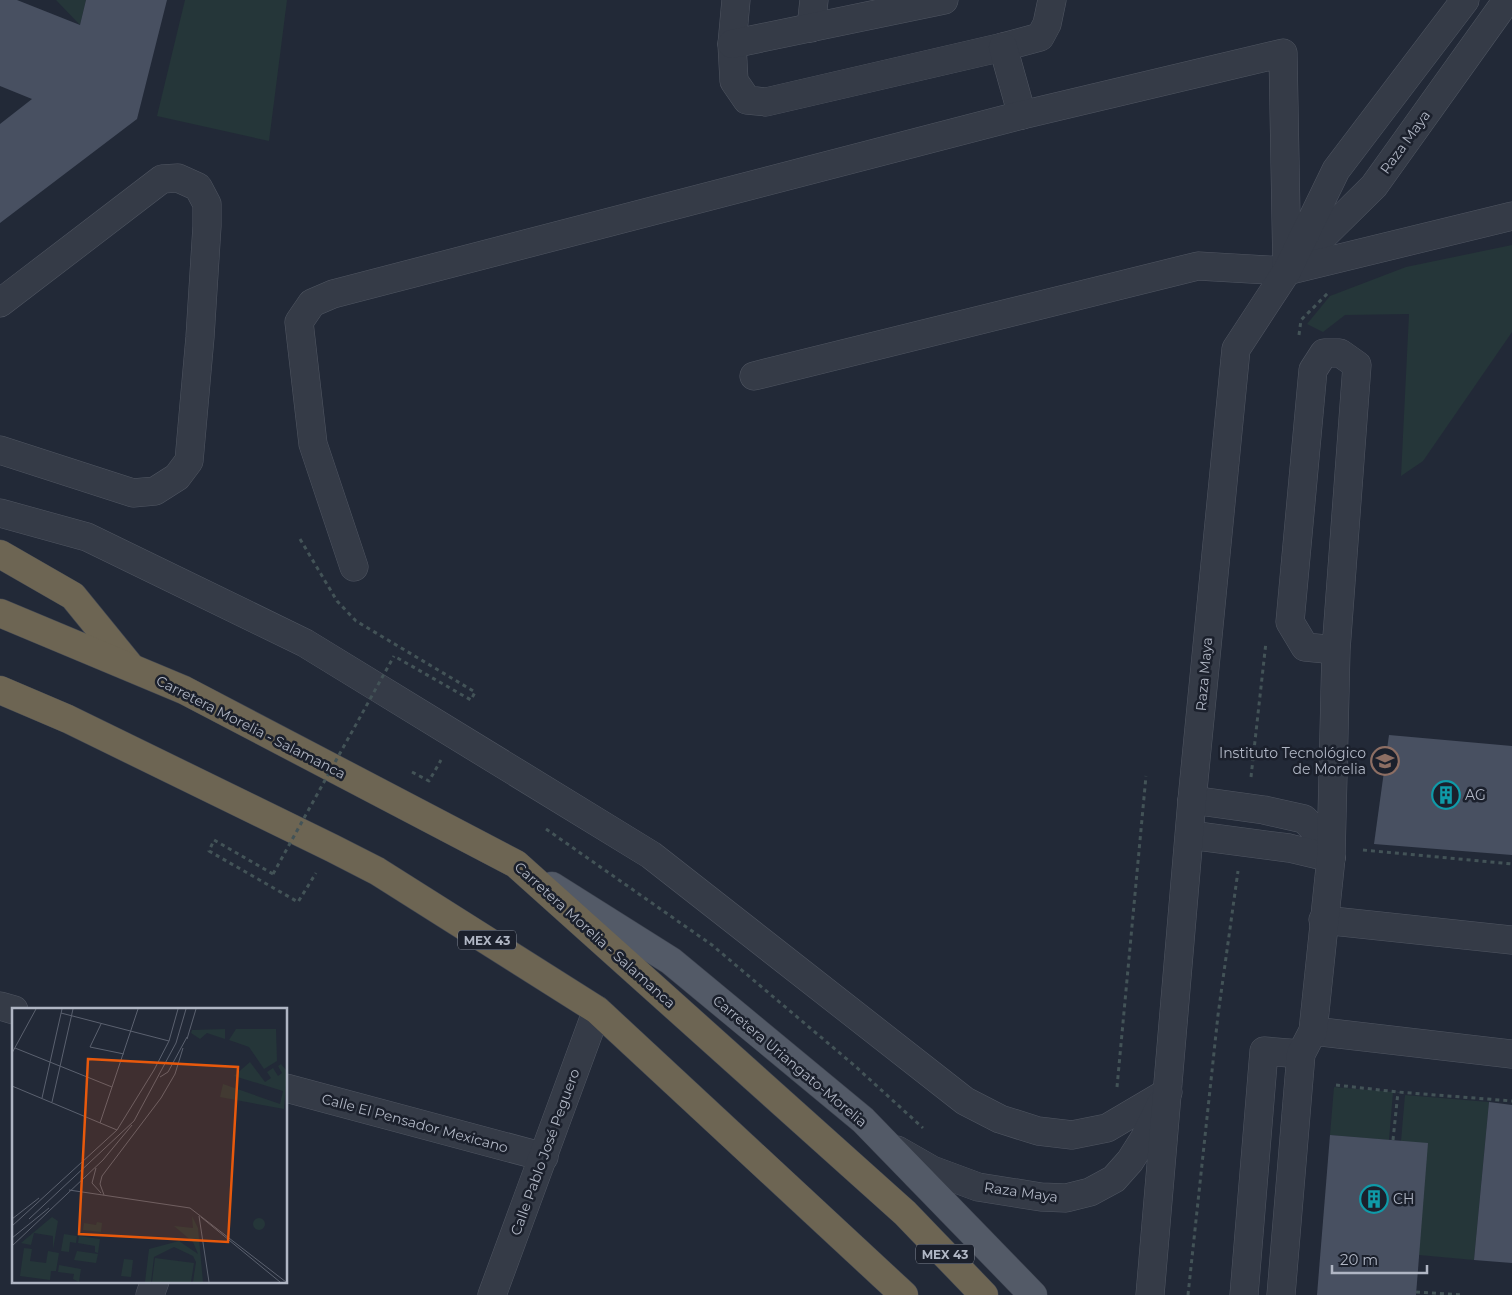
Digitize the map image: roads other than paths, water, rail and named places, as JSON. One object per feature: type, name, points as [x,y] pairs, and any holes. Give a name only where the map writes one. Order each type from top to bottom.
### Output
[{"type":"highway","points":[[0,554],[74,596],[133,669]]},
{"type":"highway","name":"Carretera Morelia - Salamanca","points":[[0,613],[184,690],[516,864],[905,1213],[984,1295]]},
{"type":"highway","name":"MEX 43","points":[[0,690],[68,719],[377,871],[597,1010],[904,1295]]},
{"type":"main road","name":"Carretera Uriangato-Morelia","points":[[516,864],[672,961],[863,1120],[1033,1295]]},
{"type":"street","points":[[736,0],[732,44],[734,81],[747,100],[766,102],[1040,37],[1047,24],[1052,0]]},
{"type":"street","points":[[811,28],[814,0]]},
{"type":"street","points":[[732,44],[944,0]]},
{"type":"street","name":"Raza Maya","points":[[1150,1295],[1192,800],[1236,349],[1287,271],[1336,170],[1465,0]]},
{"type":"street","name":"Raza Maya","points":[[1287,271],[1374,186],[1506,0]]},
{"type":"street","points":[[1004,47],[1022,115]]},
{"type":"street","points":[[354,567],[313,444],[299,322],[312,303],[333,294],[1022,115],[1283,53],[1287,271]]},
{"type":"street","points":[[0,303],[162,179],[178,178],[198,187],[207,204],[200,337],[188,461],[177,477],[155,491],[133,493],[0,450]]},
{"type":"street","points":[[754,376],[1198,266],[1287,271],[1512,216]]},
{"type":"street","points":[[1281,1295],[1307,1043],[1331,858],[1336,650],[1357,365],[1340,353],[1324,353],[1313,370],[1290,622],[1305,647],[1336,650]]},
{"type":"street","points":[[0,513],[87,537],[305,643],[651,855],[965,1101],[1000,1118],[1038,1132],[1072,1135],[1107,1128],[1168,1092]]},
{"type":"street","points":[[1192,800],[1264,810],[1304,819],[1318,833],[1331,858]]},
{"type":"street","points":[[1190,834],[1288,848],[1331,858]]},
{"type":"street","points":[[1323,920],[1512,940]]},
{"type":"street","name":"Calle Pablo José Peguero","points":[[492,1295],[597,1010]]},
{"type":"street","points":[[1244,1295],[1264,1051],[1307,1043],[1512,1054]]},
{"type":"street","name":"Calle El Pensador Mexicano","points":[[288,1089],[544,1157]]},
{"type":"street","name":"Raza Maya","points":[[890,1147],[932,1170],[978,1187],[1041,1197],[1066,1198],[1090,1192],[1114,1179],[1130,1161],[1144,1139],[1168,1092]]},
{"type":"street","points":[[150,1295],[155,1282]]},
{"type":"place","name":"Instituto Tecnológico de Morelia","points":[[1385,761]]},
{"type":"place","name":"AG","points":[[1446,795]]},
{"type":"place","name":"CH","points":[[1374,1199]]}]
